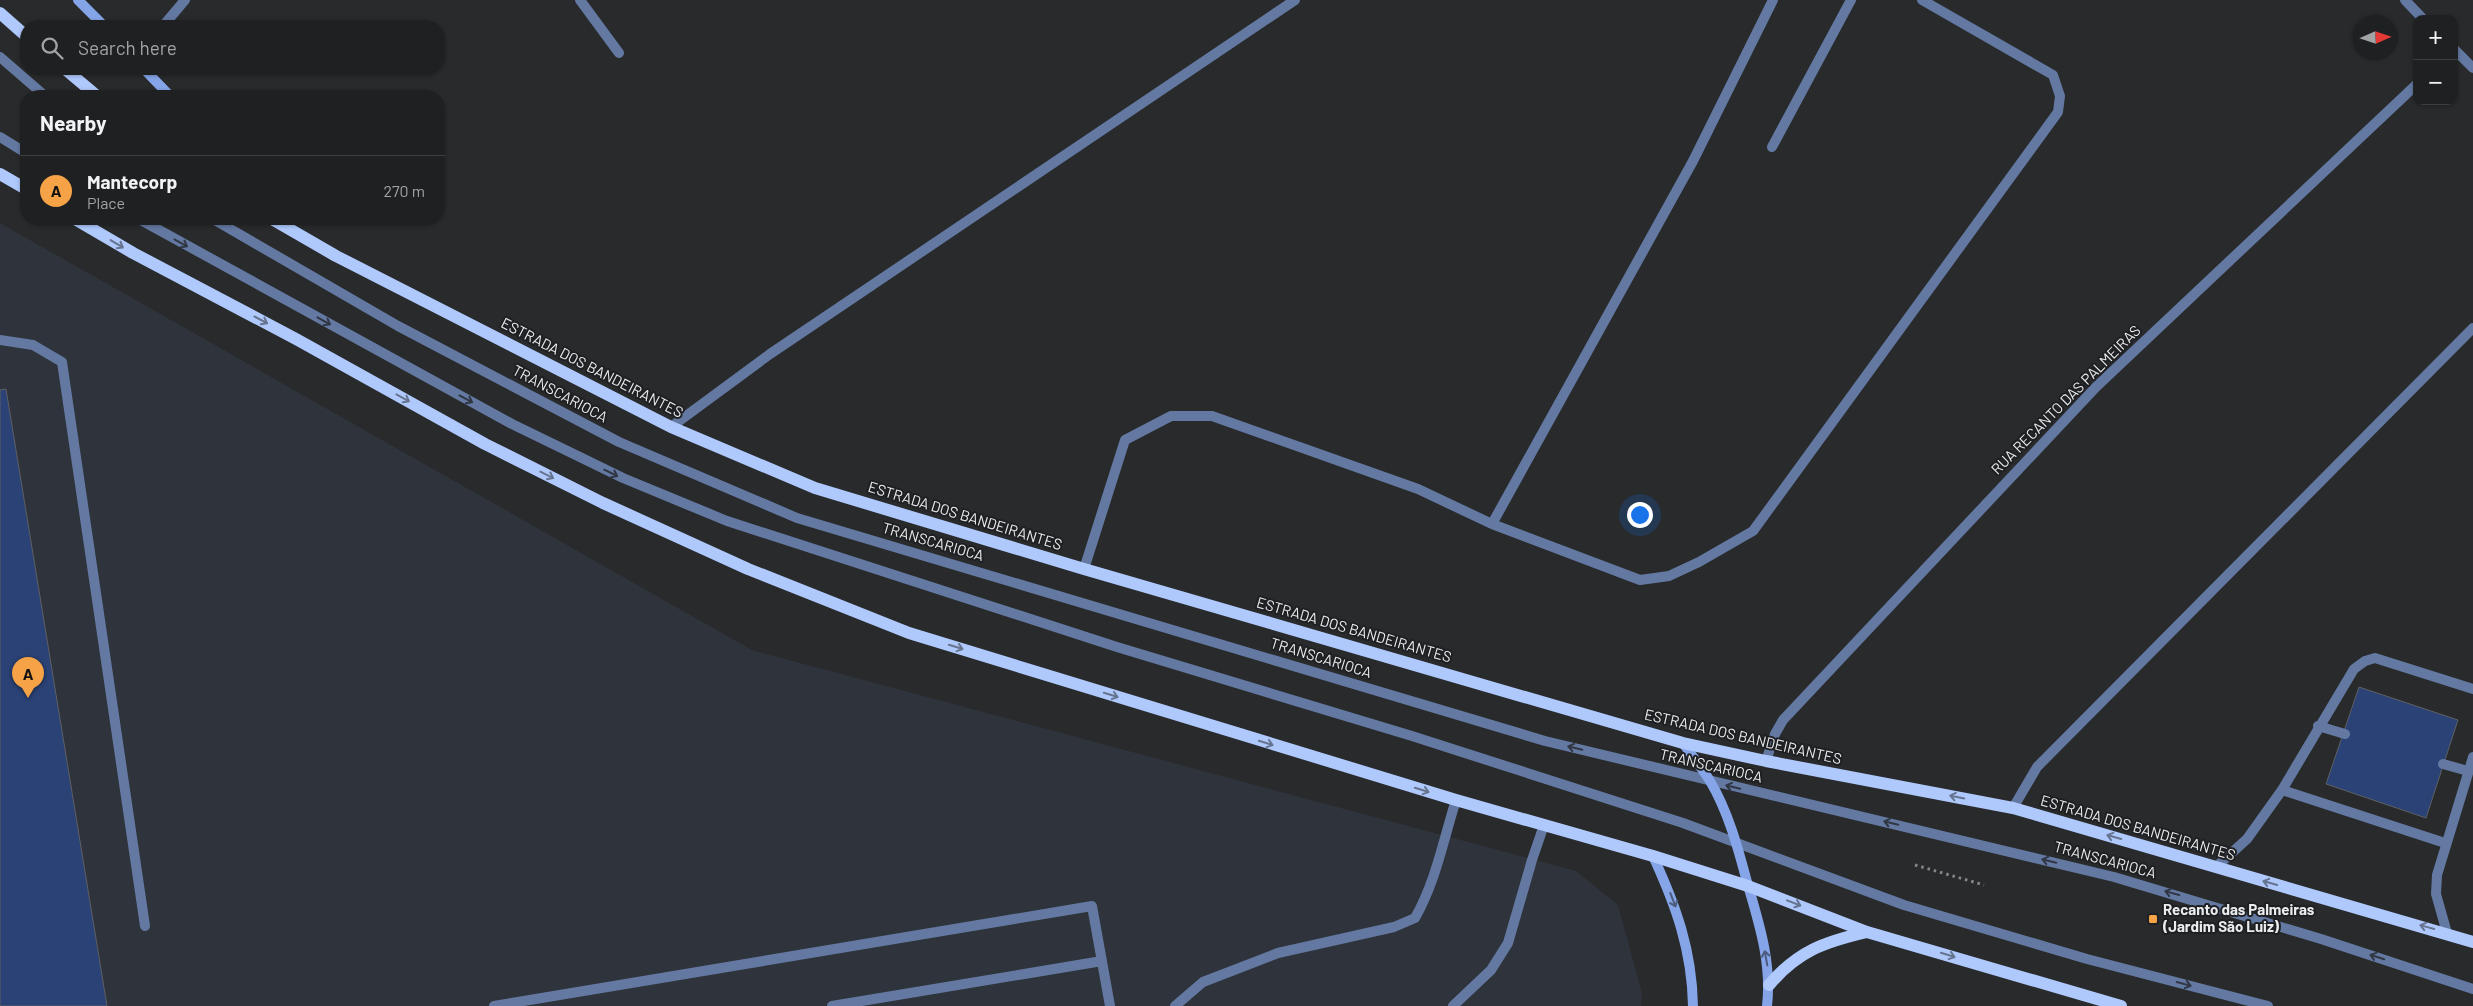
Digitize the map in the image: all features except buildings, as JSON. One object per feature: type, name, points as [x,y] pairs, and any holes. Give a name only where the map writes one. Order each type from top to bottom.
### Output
[{"type":"main road","points":[[0,13],[20,31]]},
{"type":"main road","points":[[72,75],[90,90]]},
{"type":"main road","points":[[0,174],[20,186]]},
{"type":"main road","points":[[86,225],[133,253],[296,339],[485,444],[603,503],[748,569],[909,633],[1456,800],[1653,856],[1748,886],[1867,932],[2090,1002],[2121,1006]]},
{"type":"main road","name":"ESTRADA DOS BANDEIRANTES","points":[[282,225],[336,256],[672,427],[815,488],[1084,569],[1683,743],[1766,761],[2013,808],[2473,942]]},
{"type":"main road","points":[[1769,985],[1784,969],[1807,950],[1834,939],[1867,932]]},
{"type":"street","points":[[78,0],[98,20]]},
{"type":"street","points":[[168,20],[185,0]]},
{"type":"street","points":[[580,0],[619,53]]},
{"type":"street","points":[[672,427],[770,354],[1295,0]]},
{"type":"street","points":[[1492,524],[1693,161],[1773,0]]},
{"type":"street","points":[[1772,147],[1852,0]]},
{"type":"street","points":[[1084,569],[1125,440],[1171,416],[1212,416],[1418,489],[1492,524],[1640,580],[1669,576],[1699,562],[1753,531],[2058,112],[2060,96],[2053,74],[1922,0]]},
{"type":"street","points":[[2405,0],[2419,15]]},
{"type":"street","points":[[2458,54],[2473,68]]},
{"type":"street","points":[[0,57],[20,74]]},
{"type":"street","points":[[21,75],[38,90]]},
{"type":"street","points":[[150,75],[164,90]]},
{"type":"street","name":"RUA RECANTO DAS PALMEIRAS","points":[[1766,761],[1775,734],[1783,720],[2096,387],[2413,88]]},
{"type":"street","points":[[0,137],[20,149]]},
{"type":"street","points":[[150,225],[512,424],[622,478],[728,521],[1117,647],[1412,736],[1683,823],[1904,905],[1994,933],[2268,1006]]},
{"type":"street","name":"TRANSCARIOCA","points":[[223,225],[398,326],[619,442],[797,518],[1545,741],[1710,782],[2114,877],[2311,936],[2473,990]]},
{"type":"street","points":[[2013,808],[2036,767],[2473,328]]},
{"type":"street","points":[[0,340],[33,345],[62,362],[145,926]]},
{"type":"street","points":[[2216,867],[2247,839],[2282,790],[2318,726],[2354,669],[2364,662],[2376,658],[2473,689]]},
{"type":"street","points":[[2318,726],[2345,734]]},
{"type":"street","points":[[1683,743],[1710,782],[1736,843],[1763,939],[1769,985],[1767,1006]]},
{"type":"street","points":[[2447,933],[2436,894],[2437,875],[2445,842],[2473,757]]},
{"type":"street","points":[[2443,764],[2468,771]]},
{"type":"street","points":[[2282,790],[2445,842]]},
{"type":"street","points":[[1175,1006],[1204,982],[1278,953],[1394,927],[1415,918],[1428,894],[1437,870],[1456,800]]},
{"type":"street","points":[[1453,1006],[1491,970],[1508,943],[1544,825]]},
{"type":"street","points":[[1653,856],[1674,901],[1686,940],[1692,978],[1693,1006]]},
{"type":"street","points":[[494,1006],[1092,906],[1110,1006]]},
{"type":"street","points":[[832,1006],[1102,961]]},
{"type":"path","points":[[1915,865],[1984,885]]},
{"type":"shaded area","points":[[0,223],[752,650],[1576,871],[1618,905],[1642,993],[1641,1006],[0,1006]]},
{"type":"place","name":"Mantecorp","points":[[28,698]]},
{"type":"place","name":"Recanto das Palmeiras (Jardim São Luiz)","points":[[2153,919]]}]
